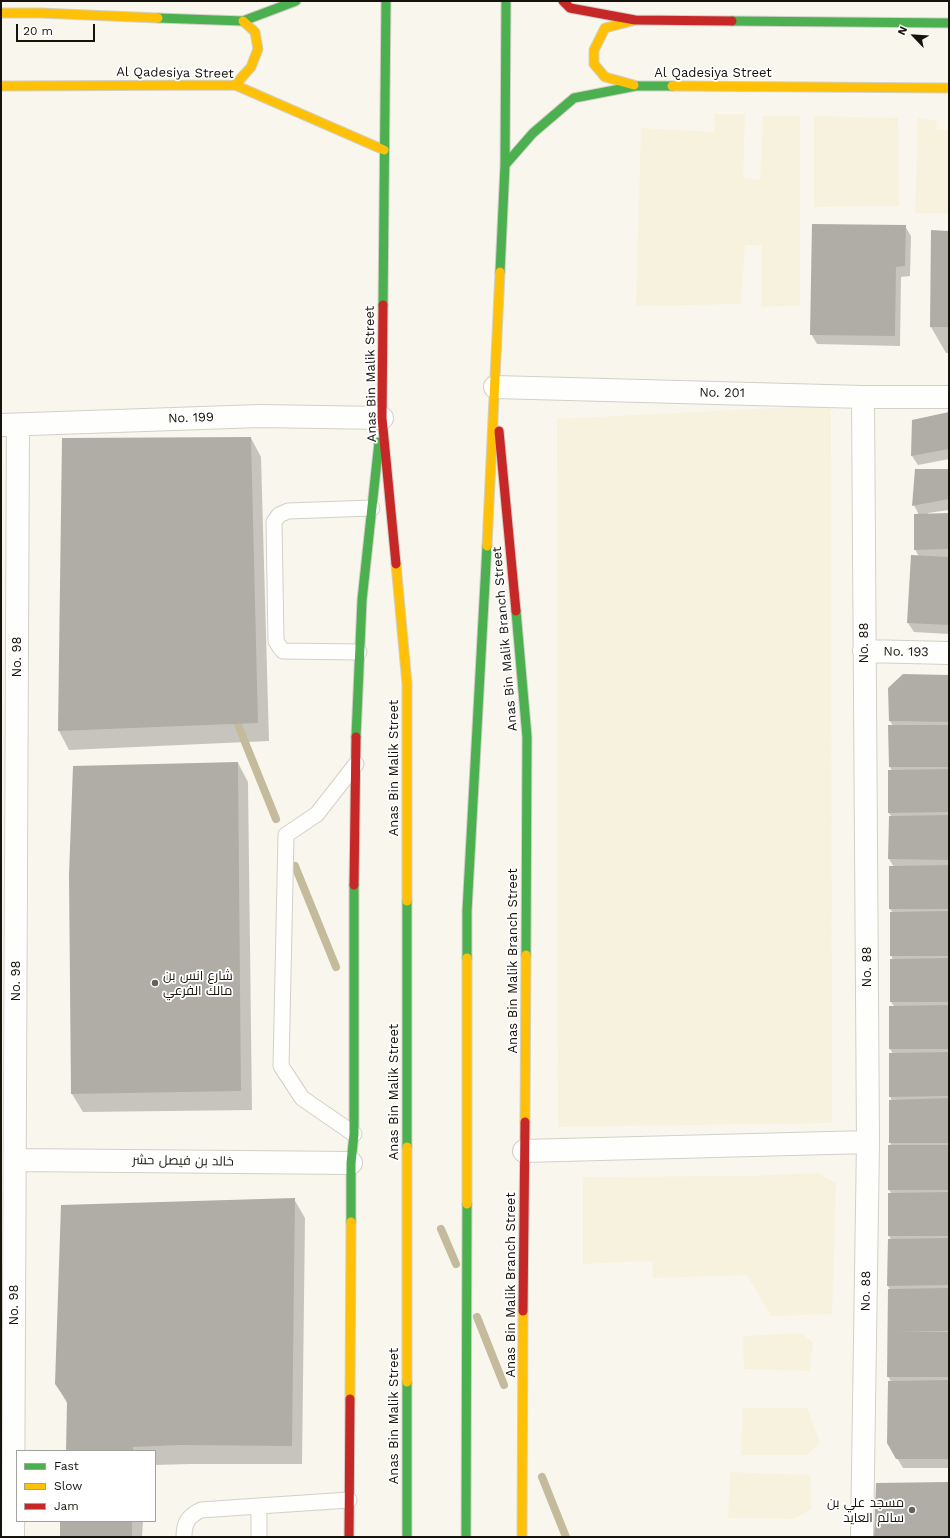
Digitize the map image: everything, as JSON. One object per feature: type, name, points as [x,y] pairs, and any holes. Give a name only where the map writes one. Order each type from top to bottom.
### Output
[{"type":"street","points":[[1,13],[40,7],[244,21],[296,1]]},
{"type":"street","name":"Anas Bin Malik Street","points":[[386,1],[382,418],[407,684],[406,1537]]},
{"type":"street","points":[[466,1537],[468,911],[505,165],[506,1]]},
{"type":"street","points":[[563,1],[570,8],[635,20],[949,24]]},
{"type":"street","points":[[635,20],[605,28],[594,50],[594,64],[605,76],[636,86]]},
{"type":"street","points":[[234,85],[252,67],[258,49],[255,32],[244,21]]},
{"type":"street","name":"Al Qadesiya Street","points":[[1,86],[234,85],[384,150]]},
{"type":"street","name":"Al Qadesiya Street","points":[[505,165],[533,133],[574,98],[636,86],[949,88]]},
{"type":"street","name":"No. 201","points":[[495,387],[863,397],[949,397]]},
{"type":"street","name":"Anas Bin Malik Branch Street","points":[[495,387],[527,737],[522,1537]]},
{"type":"street","name":"No. 88","points":[[862,1537],[868,1142],[863,397]]},
{"type":"street","name":"No. 199","points":[[10,425],[260,416],[382,418]]},
{"type":"street","points":[[350,1537],[351,1163],[354,1134],[356,764],[359,652],[364,584],[382,418]]},
{"type":"street","name":"No. 98","points":[[10,425],[8,1045],[15,1160],[8,1282],[13,1537]]},
{"type":"street","name":"No. 193","points":[[864,651],[949,653]]},
{"type":"street","points":[[524,1151],[868,1142]]},
{"type":"street","name":"خالد بن فيصل حشر","points":[[15,1160],[351,1163]]},
{"type":"lane","points":[[359,652],[283,651],[278,646],[276,641],[274,522],[279,515],[288,511],[372,508]]},
{"type":"lane","points":[[354,1134],[302,1098],[281,1066],[286,835],[317,814],[356,764]]},
{"type":"lane","points":[[184,1537],[184,1527],[192,1514],[201,1510],[349,1500]]},
{"type":"lane","points":[[259,1506],[259,1537]]},
{"type":"shaded area","points":[[714,114],[745,114],[743,178],[760,180],[763,116],[800,116],[800,305],[761,307],[762,245],[745,245],[741,304],[636,306],[641,128],[715,132]]},
{"type":"shaded area","points":[[814,116],[898,118],[899,206],[814,207]]},
{"type":"shaded area","points":[[918,118],[937,121],[936,130],[949,129],[949,213],[915,213]]},
{"type":"shaded area","points":[[831,405],[832,1123],[558,1127],[557,419]]},
{"type":"shaded area","points":[[819,1173],[836,1184],[832,1314],[771,1316],[747,1275],[653,1278],[652,1261],[583,1264],[583,1177],[747,1176]]},
{"type":"shaded area","points":[[801,1333],[813,1343],[809,1371],[744,1369],[743,1336]]},
{"type":"shaded area","points":[[743,1408],[807,1408],[820,1442],[807,1455],[741,1455]]},
{"type":"shaded area","points":[[730,1472],[810,1475],[811,1509],[794,1519],[728,1518]]},
{"type":"building","points":[[812,224],[906,225],[905,266],[896,267],[895,336],[810,335]]},
{"type":"building","points":[[931,230],[949,231],[949,327],[930,327]]},
{"type":"building","points":[[949,412],[949,449],[911,456],[912,420]]},
{"type":"building","points":[[251,437],[258,723],[58,731],[62,438]]},
{"type":"building","points":[[915,469],[949,469],[949,499],[912,506]]},
{"type":"building","points":[[949,513],[949,549],[914,550],[914,514]]},
{"type":"building","points":[[911,555],[949,557],[949,625],[907,623]]},
{"type":"building","points":[[903,674],[949,675],[949,722],[889,721],[888,688]]},
{"type":"building","points":[[888,725],[949,725],[949,767],[889,767]]},
{"type":"building","name":"شارع انس بن مالك الفرعي","points":[[238,762],[241,1091],[71,1094],[69,875],[73,766]]},
{"type":"building","points":[[949,769],[949,812],[888,813],[888,770]]},
{"type":"building","points":[[949,815],[949,860],[888,859],[889,816]]},
{"type":"building","points":[[949,865],[949,909],[889,909],[889,866]]},
{"type":"building","points":[[949,911],[949,956],[890,956],[890,912]]},
{"type":"building","points":[[949,958],[949,1002],[890,1002],[890,959]]},
{"type":"building","points":[[949,1005],[949,1049],[889,1049],[889,1006]]},
{"type":"building","points":[[949,1052],[949,1096],[889,1097],[889,1053]]},
{"type":"building","points":[[949,1098],[949,1143],[889,1143],[889,1100]]},
{"type":"building","points":[[888,1145],[949,1145],[949,1190],[888,1190]]},
{"type":"building","points":[[949,1192],[949,1236],[888,1236],[888,1193]]},
{"type":"building","points":[[295,1198],[292,1446],[180,1445],[133,1447],[133,1450],[66,1450],[67,1401],[55,1384],[61,1205]]},
{"type":"building","points":[[949,1238],[949,1285],[887,1286],[888,1239]]},
{"type":"building","points":[[949,1288],[949,1331],[894,1332],[949,1332],[949,1377],[887,1377],[888,1289]]},
{"type":"building","points":[[949,1380],[949,1459],[896,1459],[887,1443],[888,1381]]},
{"type":"building","name":"مسجد علي بن سالم العايد","points":[[949,1482],[949,1537],[874,1537],[876,1483]]},
{"type":"building","points":[[60,1522],[132,1522],[132,1537],[60,1537]]},
{"type":"waterway","points":[[234,715],[276,819]]},
{"type":"waterway","points":[[295,866],[336,967]]},
{"type":"waterway","points":[[441,1229],[456,1264]]},
{"type":"waterway","points":[[477,1317],[504,1385]]},
{"type":"waterway","points":[[542,1477],[566,1537]]},
{"type":"traffic: fast","points":[[158,18],[243,21],[296,1]]},
{"type":"traffic: fast","points":[[383,305],[386,1]]},
{"type":"traffic: fast","points":[[500,272],[505,165],[506,1]]},
{"type":"traffic: fast","points":[[732,21],[949,23]]},
{"type":"traffic: fast","points":[[505,165],[533,133],[574,98],[636,86],[672,86]]},
{"type":"traffic: fast","points":[[356,737],[362,600],[379,442]]},
{"type":"traffic: fast","points":[[467,958],[467,911],[487,546]]},
{"type":"traffic: fast","points":[[516,611],[527,737],[526,955]]},
{"type":"traffic: fast","points":[[351,1222],[351,1163],[354,1134],[354,885]]},
{"type":"traffic: fast","points":[[407,901],[407,1147]]},
{"type":"traffic: fast","points":[[466,1537],[467,1204]]},
{"type":"traffic: fast","points":[[407,1382],[407,1537]]},
{"type":"traffic: slow","points":[[1,13],[40,13],[158,18]]},
{"type":"traffic: slow","points":[[235,85],[251,67],[258,49],[255,32],[243,21]]},
{"type":"traffic: slow","points":[[632,21],[605,28],[594,50],[594,64],[605,77],[634,85]]},
{"type":"traffic: slow","points":[[1,86],[235,85],[384,150]]},
{"type":"traffic: slow","points":[[672,86],[949,88]]},
{"type":"traffic: slow","points":[[487,546],[500,272]]},
{"type":"traffic: slow","points":[[396,564],[407,684],[407,901]]},
{"type":"traffic: slow","points":[[525,1122],[526,955]]},
{"type":"traffic: slow","points":[[467,958],[467,1204]]},
{"type":"traffic: slow","points":[[407,1147],[407,1382]]},
{"type":"traffic: slow","points":[[350,1399],[351,1222]]},
{"type":"traffic: slow","points":[[522,1537],[523,1311]]},
{"type":"traffic: jam","points":[[563,1],[570,8],[635,20],[732,21]]},
{"type":"traffic: jam","points":[[383,305],[382,418],[396,564]]},
{"type":"traffic: jam","points":[[499,431],[516,611]]},
{"type":"traffic: jam","points":[[354,885],[356,737]]},
{"type":"traffic: jam","points":[[523,1311],[525,1122]]},
{"type":"traffic: jam","points":[[349,1537],[350,1399]]},
{"type":"place","name":"شارع انس بن مالك الفرعي","points":[[155,983]]},
{"type":"place","name":"مسجد علي بن سالم العايد","points":[[912,1510]]}]
